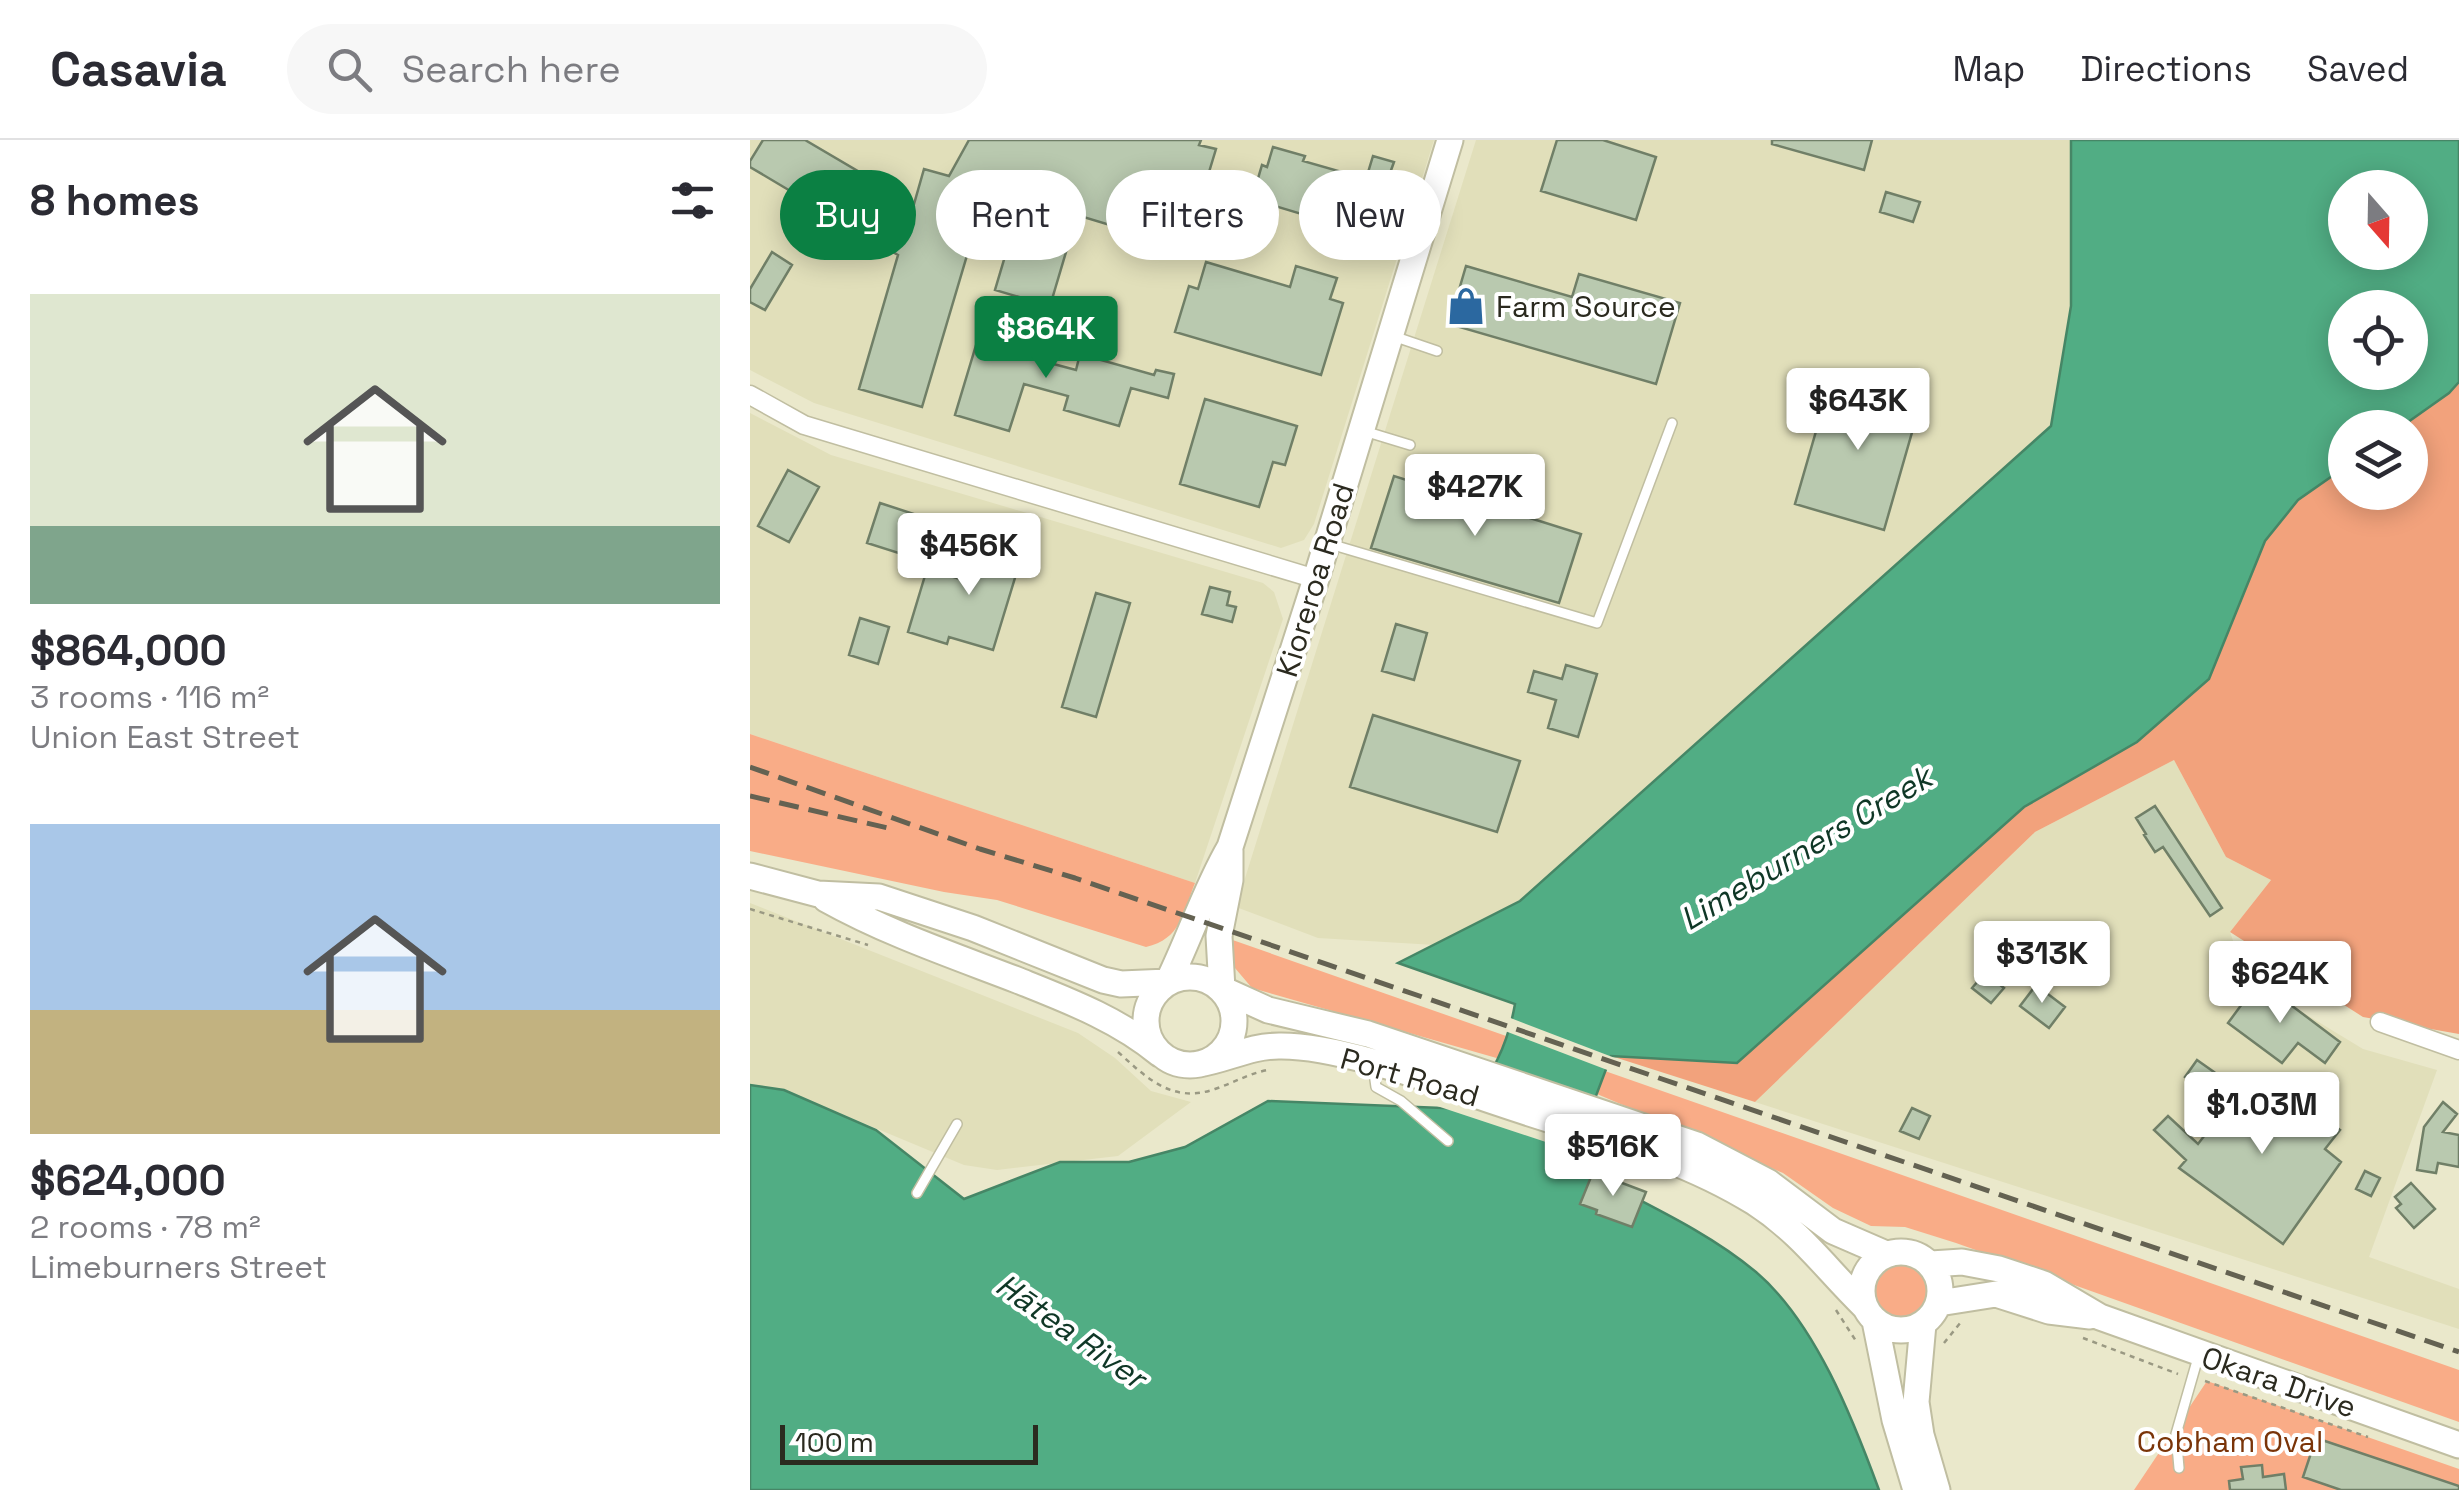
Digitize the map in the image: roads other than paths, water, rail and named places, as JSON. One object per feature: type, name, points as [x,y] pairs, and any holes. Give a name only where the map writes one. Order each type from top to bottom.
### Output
[{"type":"main road","name":"Kioreroa Road","points":[[1168,982],[1212,878],[1230,847],[1450,140]]},
{"type":"main road","name":"Kioreroa Road","points":[[1222,990],[1219,936],[1230,880],[1230,847]]},
{"type":"main road","name":"Port Road","points":[[750,876],[818,894],[879,897],[973,928],[1103,980],[1131,984],[1196,976],[1268,1010],[1368,1034],[1426,1066],[1645,1139],[1697,1145],[1768,1182],[1833,1232],[1886,1254]]},
{"type":"main road","name":"Port Road","points":[[818,894],[872,924],[1065,999],[1128,1029],[1171,1061],[1215,1062],[1246,1048],[1281,1045],[1373,1064],[1426,1066]]},
{"type":"main road","points":[[1160,1054],[1146,1030],[1146,1016],[1157,990],[1168,982]]},
{"type":"main road","points":[[1198,1064],[1211,1060],[1230,1040],[1234,1014],[1222,990]]},
{"type":"main road","name":"Port Road","points":[[1645,1139],[1689,1169],[1753,1202],[1798,1234],[1870,1313]]},
{"type":"main road","points":[[1916,1490],[1870,1313],[1862,1296],[1870,1266],[1886,1254],[1906,1251],[1931,1264],[1940,1282],[1939,1303],[1923,1324],[1916,1402],[1921,1436],[1937,1490]]},
{"type":"main road","name":"Okara Drive","points":[[1931,1264],[1962,1262],[2044,1284],[2195,1366],[2459,1444]]},
{"type":"main road","name":"Okara Drive","points":[[1939,1303],[1996,1294],[2049,1311],[2100,1317]]},
{"type":"main road","points":[[1870,1313],[1898,1330],[1923,1324]]},
{"type":"street","points":[[750,395],[804,424],[1316,579]]},
{"type":"street","points":[[2380,1022],[2459,1050]]},
{"type":"lane","points":[[1390,335],[1437,351]]},
{"type":"lane","points":[[1327,543],[1596,623],[1672,422]]},
{"type":"lane","points":[[1362,430],[1410,444]]},
{"type":"lane","points":[[1373,1064],[1376,1087],[1448,1140]]},
{"type":"lane","points":[[917,1192],[957,1124]]},
{"type":"lane","points":[[2179,1468],[2176,1434],[2195,1366]]},
{"type":"water","points":[[2071,140],[2459,140],[2459,382],[2425,410],[2328,410],[2328,479],[2298,500],[2265,541],[2209,679],[2137,742],[2024,807],[1737,1063],[1611,1056],[1577,1146],[1584,1171],[1716,1243],[1777,1293],[1830,1373],[1879,1490],[750,1490],[750,1085],[784,1090],[876,1130],[964,1199],[1060,1162],[1129,1162],[1185,1147],[1268,1101],[1467,1109],[1497,1060],[1515,1004],[1398,963],[1520,901],[2051,426],[2071,306]]},
{"type":"railway","points":[[750,767],[980,849],[1075,878],[2459,1352]]},
{"type":"railway","points":[[750,796],[888,828]]},
{"type":"place","name":"Farm Source","points":[[1466,306]]},
{"type":"water label","name":"Limeburners Creek","points":[[1806,848]]},
{"type":"water label","name":"Hātea River","points":[[1071,1331]]},
{"type":"park label","name":"Cobham Oval","points":[[2230,1441]]}]
